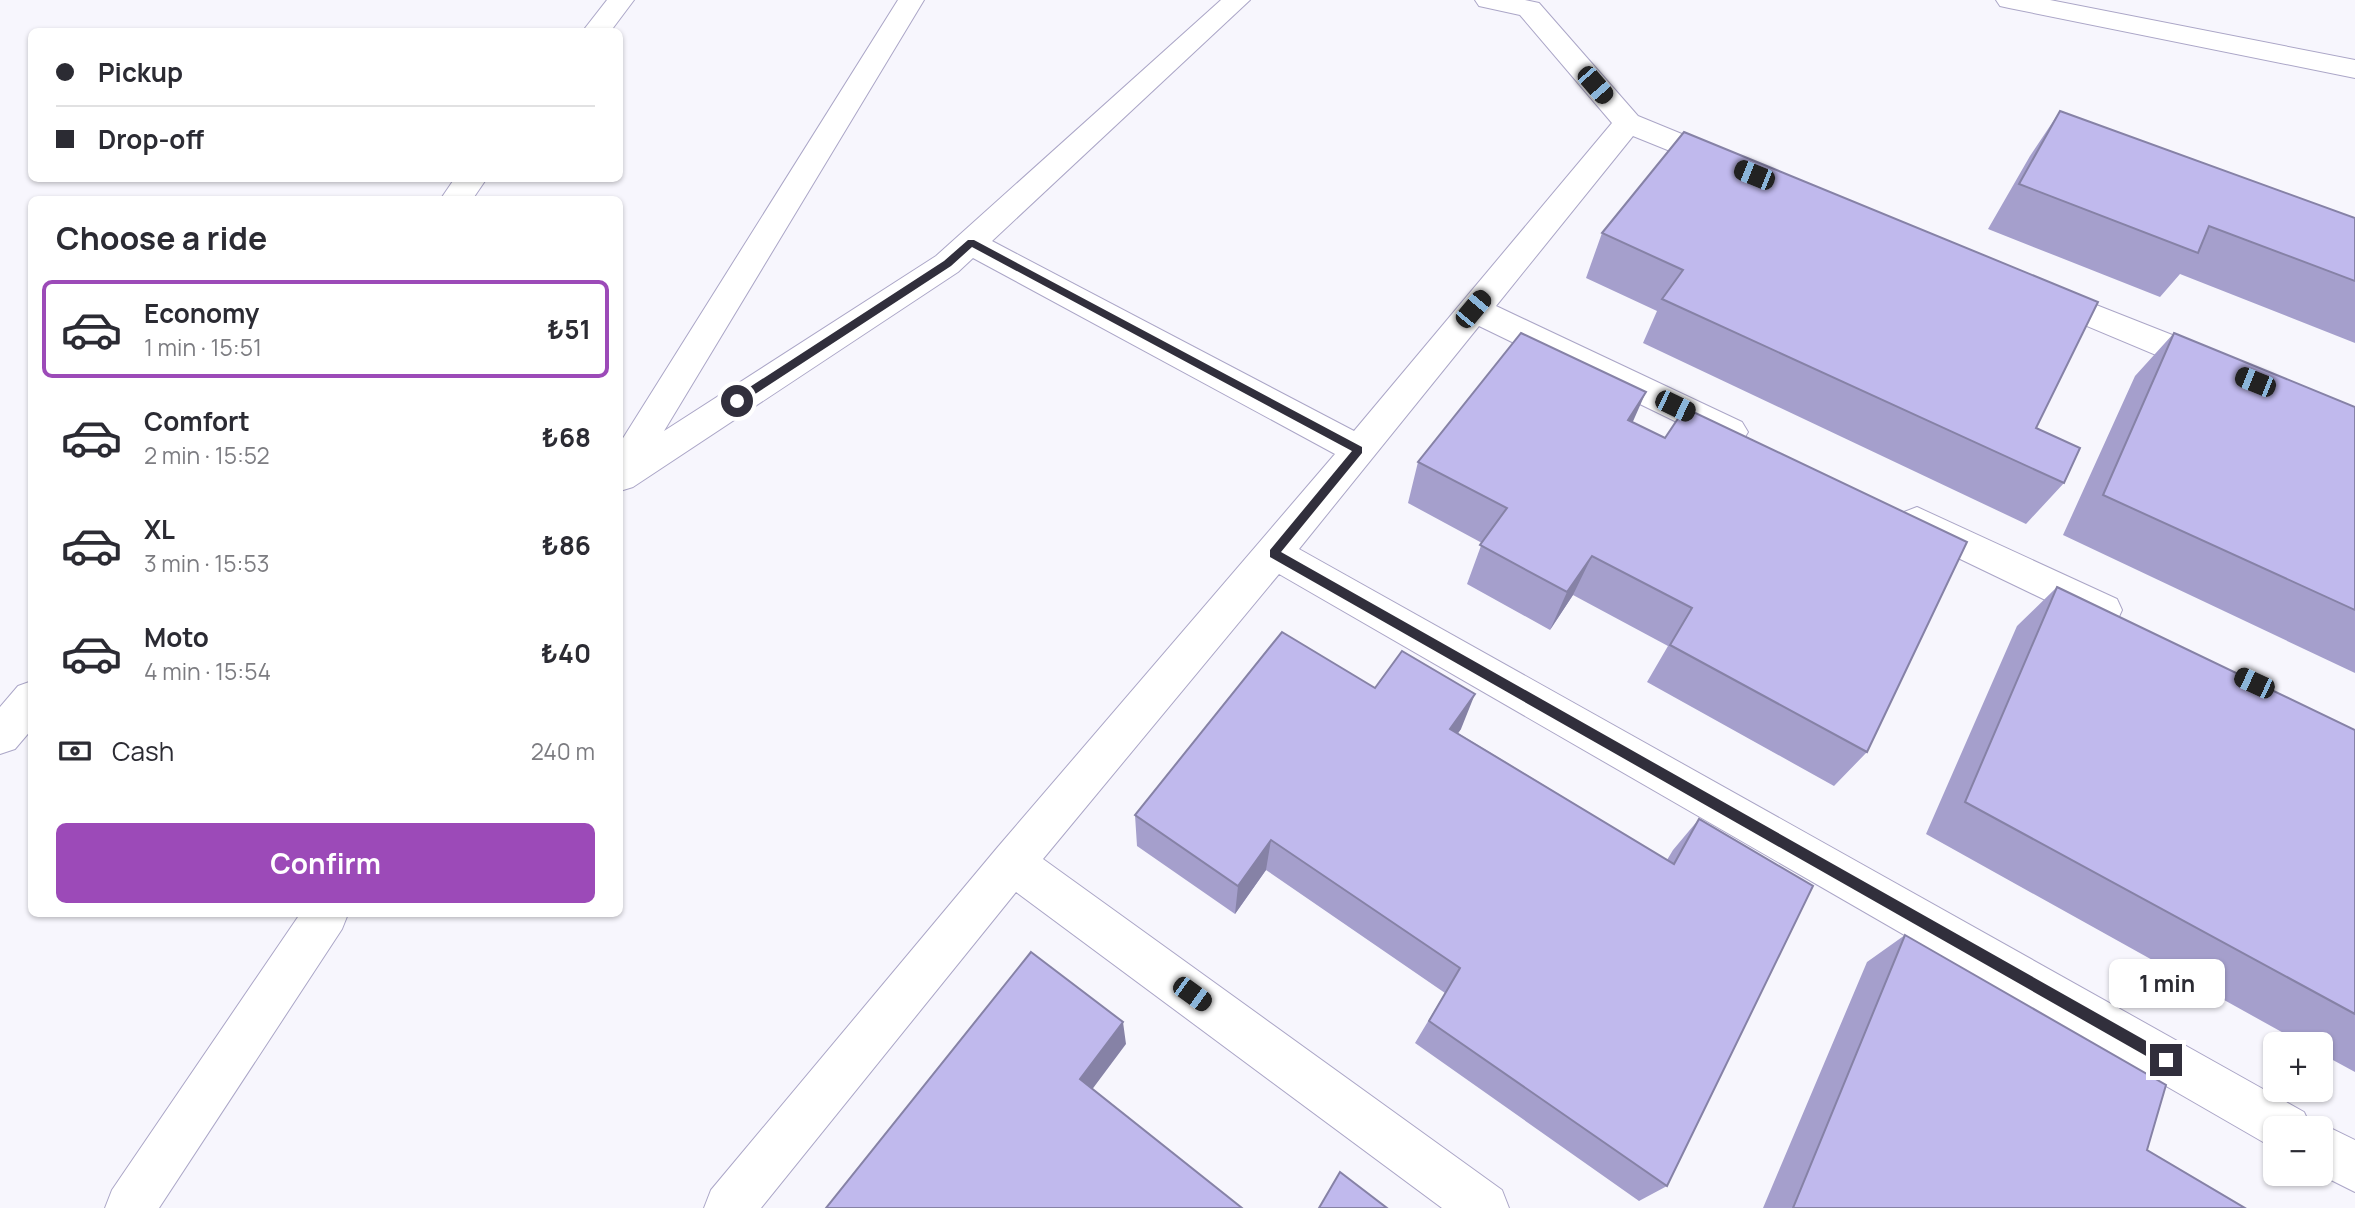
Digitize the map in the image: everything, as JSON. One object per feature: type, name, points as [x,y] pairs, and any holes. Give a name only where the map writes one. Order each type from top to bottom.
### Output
[{"type":"street","points":[[598,28],[621,0]]},
{"type":"street","points":[[623,466],[911,0]]},
{"type":"street","points":[[623,475],[947,264],[1237,0]]},
{"type":"street","points":[[1488,0],[1529,9],[1628,123],[1743,171]]},
{"type":"street","points":[[2009,0],[2355,69]]},
{"type":"street","points":[[729,1208],[1012,863],[1274,553],[1628,123]]},
{"type":"street","points":[[458,196],[469,182]]},
{"type":"street","points":[[971,243],[1359,450]]},
{"type":"street","points":[[2011,282],[2240,376]]},
{"type":"street","points":[[1473,309],[1763,448]]},
{"type":"street","points":[[1889,508],[2128,623]]},
{"type":"street","points":[[1274,553],[2264,1116]]},
{"type":"street","points":[[0,736],[28,704]]},
{"type":"street","points":[[1012,863],[1484,1208]]},
{"type":"street","points":[[130,1208],[324,917]]},
{"type":"street","points":[[2333,1155],[2355,1167]]},
{"type":"building","points":[[2060,111],[2355,218],[2355,281],[2209,226],[2198,253],[2019,184]]},
{"type":"building","points":[[1684,132],[2098,302],[2036,428],[2080,448],[2064,483],[1662,299],[1683,270],[1602,233]]},
{"type":"building","points":[[1521,333],[1646,392],[1628,420],[1665,438],[1685,408],[1967,542],[1867,752],[1670,645],[1692,608],[1592,556],[1567,592],[1480,545],[1507,508],[1418,462]]},
{"type":"building","points":[[2174,333],[2355,407],[2355,610],[2103,495]]},
{"type":"building","points":[[2057,587],[2355,730],[2355,1014],[1965,802]]},
{"type":"building","points":[[1282,632],[1375,688],[1402,651],[1475,694],[1450,729],[1674,864],[1699,819],[1813,886],[1667,1186],[1429,1021],[1460,968],[1271,840],[1238,886],[1135,815]]},
{"type":"building","points":[[1905,935],[2166,1085],[2147,1150],[2245,1208],[1793,1208]]},
{"type":"building","points":[[1031,952],[1123,1022],[1080,1079],[1242,1208],[826,1208]]},
{"type":"building","points":[[1340,1172],[1387,1208],[1319,1208]]},
{"type":"route","points":[[737,401],[947,264],[971,243],[1359,450],[1274,553],[2166,1060]]}]
